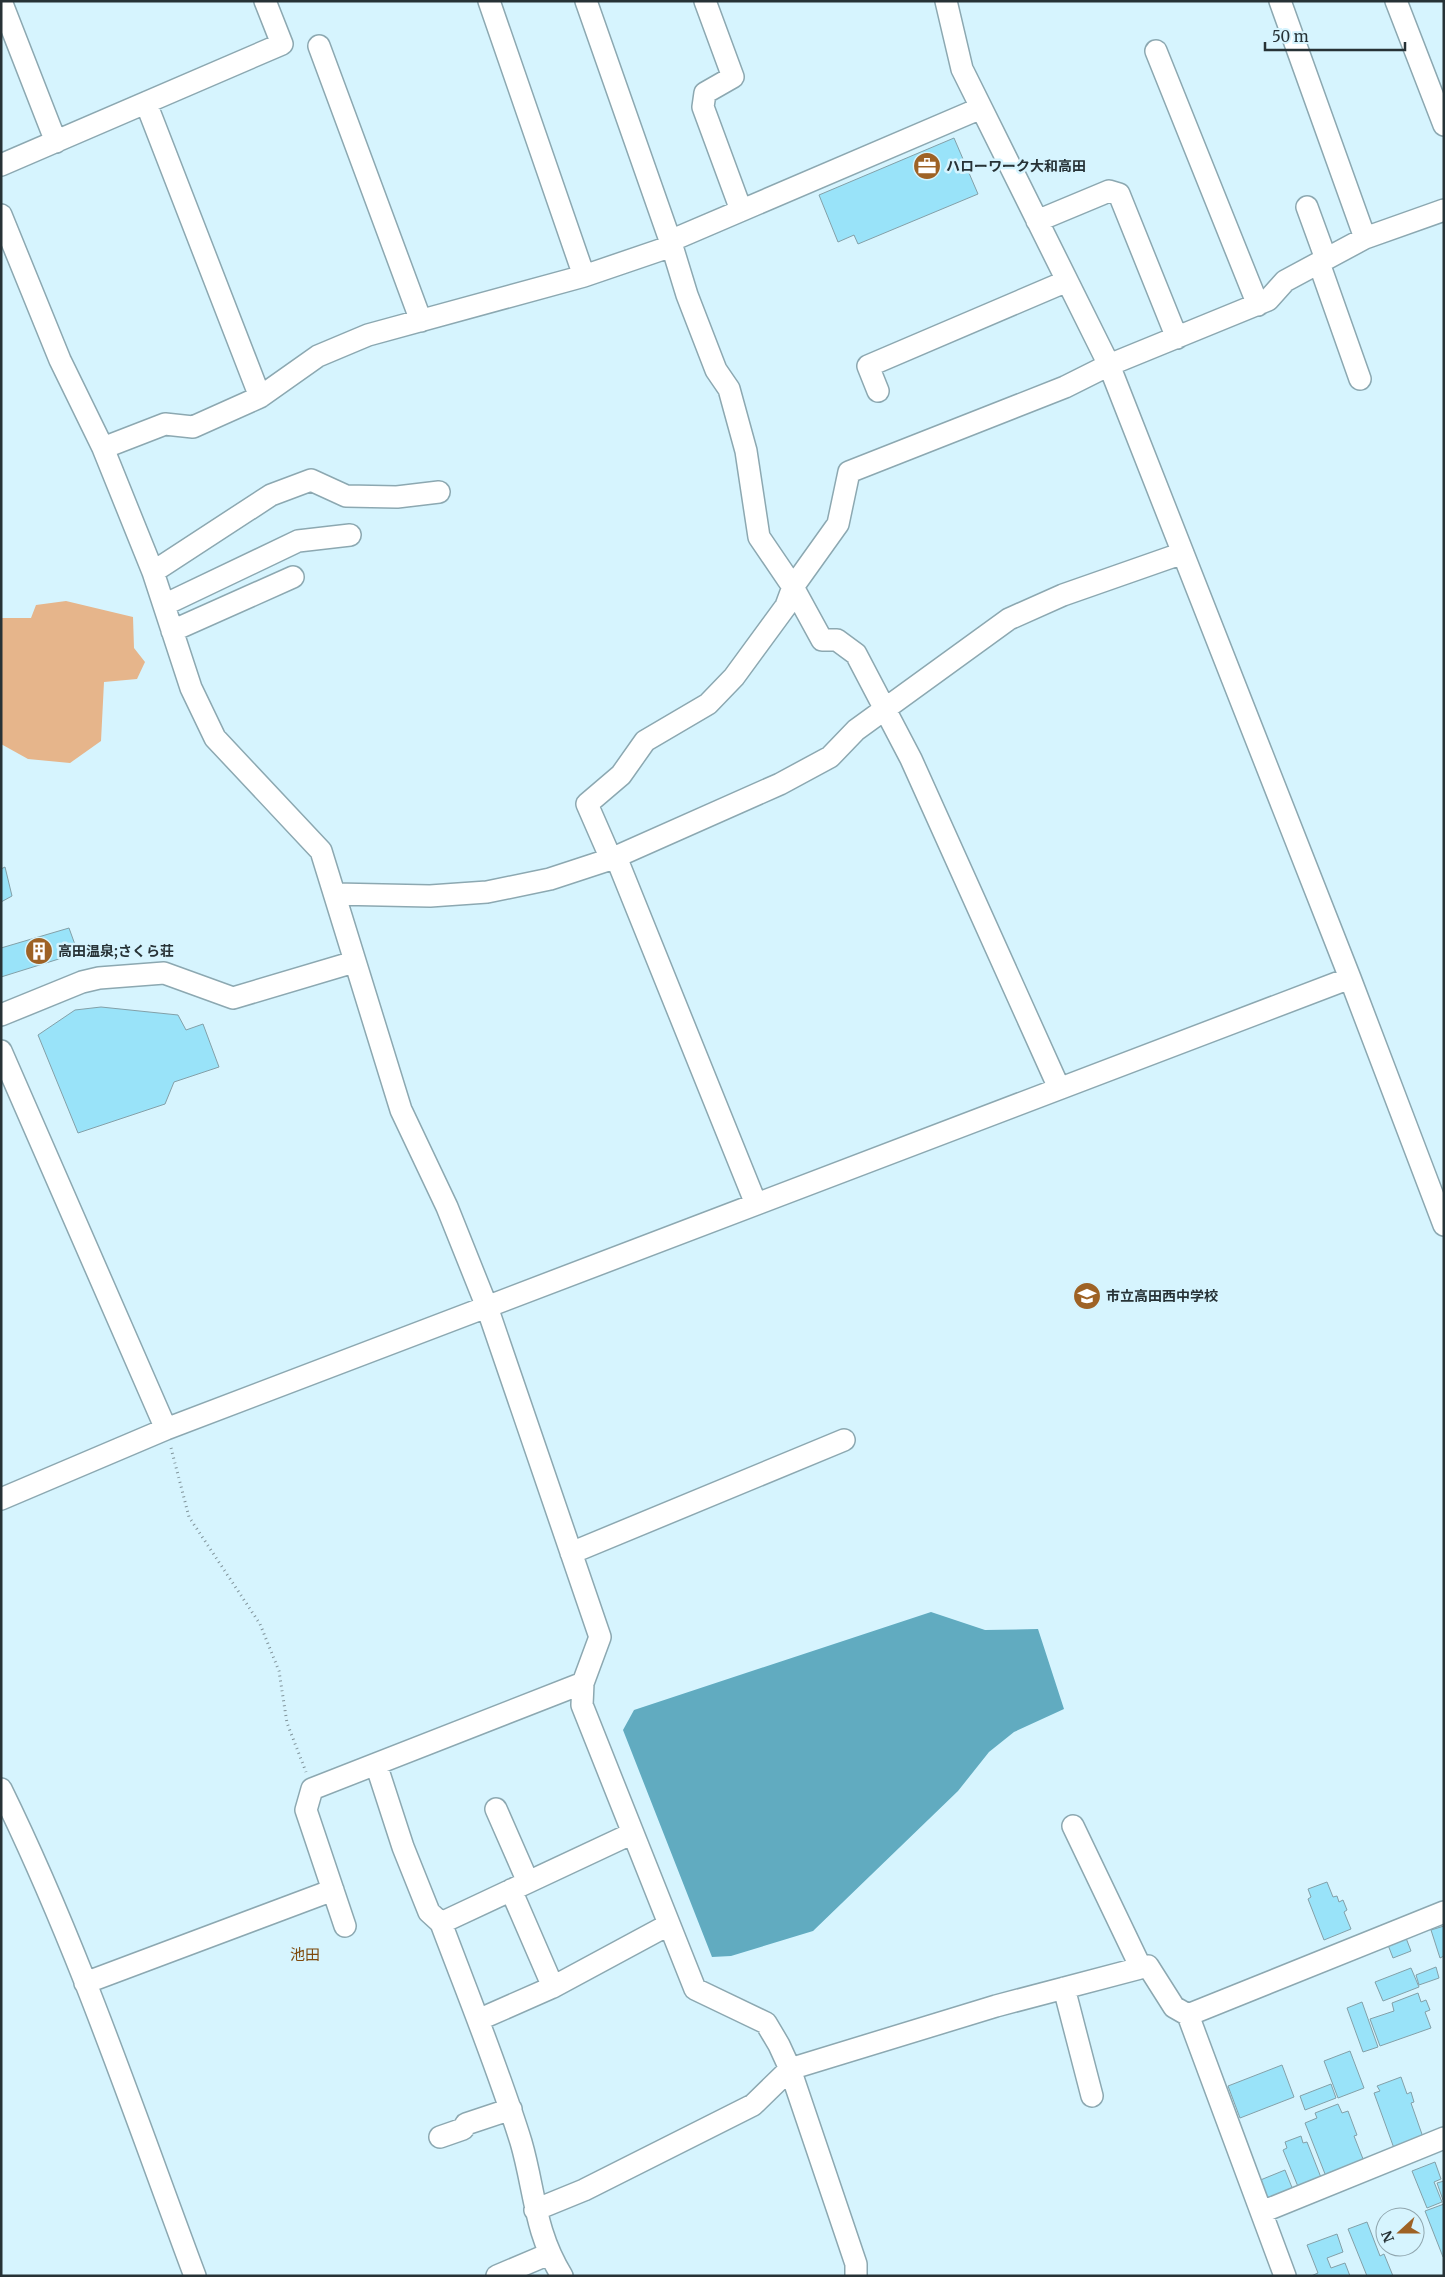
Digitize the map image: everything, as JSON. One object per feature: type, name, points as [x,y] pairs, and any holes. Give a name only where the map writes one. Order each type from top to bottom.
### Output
[{"type":"street","points":[[1,1],[56,142]]},
{"type":"street","points":[[1,165],[282,44],[264,1]]},
{"type":"street","points":[[489,1],[584,276]]},
{"type":"street","points":[[586,1],[687,295],[716,370],[729,389],[744,442],[759,537],[792,587],[822,640],[836,640],[856,654],[886,707],[1060,1088]]},
{"type":"street","points":[[705,1],[733,77],[705,93],[703,107],[741,210]]},
{"type":"street","points":[[929,1],[947,8],[962,69],[1109,365],[1350,978],[1444,1225]]},
{"type":"street","points":[[1280,1],[1365,238]]},
{"type":"street","points":[[1396,1],[1444,125]]},
{"type":"street","points":[[318,46],[421,321]]},
{"type":"street","points":[[1156,51],[1258,305]]},
{"type":"street","points":[[146,103],[260,397]]},
{"type":"street","points":[[103,448],[165,424],[193,427],[260,397],[318,356],[368,335],[584,276],[671,244],[741,210],[981,108]]},
{"type":"street","points":[[1037,221],[1109,191],[1119,194],[1177,338]]},
{"type":"street","points":[[1307,207],[1360,379]]},
{"type":"street","points":[[756,1204],[613,858],[587,804],[620,775],[645,741],[708,704],[734,677],[786,606],[792,587],[838,524],[849,472],[1065,387],[1109,365],[1258,305],[1268,300],[1285,281],[1365,238],[1444,210]]},
{"type":"street","points":[[1,215],[60,360],[103,448],[153,572],[191,688],[215,738],[321,851],[401,1110],[447,1207],[487,1307],[600,1637],[583,1683],[582,1705],[695,1989],[766,2024],[790,2069],[856,2264],[856,2276]]},
{"type":"street","points":[[878,391],[868,366],[1067,282]]},
{"type":"street","points":[[153,572],[271,495],[311,480],[346,496],[397,497],[439,492]]},
{"type":"street","points":[[164,605],[298,542],[350,535]]},
{"type":"street","points":[[335,894],[430,896],[487,892],[550,879],[613,858],[780,784],[830,757],[856,730],[1009,619],[1063,595],[1183,552]]},
{"type":"street","points":[[172,631],[294,577]]},
{"type":"street","points":[[1,1015],[82,982],[99,978],[164,973],[234,998],[354,962]]},
{"type":"street","points":[[1,1499],[166,1429],[1350,978]]},
{"type":"street","points":[[1,1051],[166,1429]]},
{"type":"street","points":[[571,1553],[844,1440]]},
{"type":"street","points":[[345,1926],[306,1810],[312,1789],[583,1683]]},
{"type":"street","points":[[376,1764],[403,1847],[429,1912],[441,1923],[511,2109],[526,2159],[535,2210],[549,2254],[562,2276]]},
{"type":"street","points":[[1,1789],[31,1850],[85,1983],[196,2276]]},
{"type":"street","points":[[496,1809],[553,1987]]},
{"type":"street","points":[[1073,1826],[1141,1968]]},
{"type":"street","points":[[441,1923],[633,1833]]},
{"type":"street","points":[[85,1983],[333,1890]]},
{"type":"street","points":[[1188,2015],[1444,1912]]},
{"type":"street","points":[[478,2020],[553,1987],[668,1925]]},
{"type":"street","points":[[535,2210],[600,2182],[753,2105],[790,2069],[996,2006],[1148,1966],[1174,2007],[1188,2015],[1285,2276]]},
{"type":"street","points":[[1064,1988],[1092,2096]]},
{"type":"street","points":[[440,2137],[463,2128],[466,2124],[511,2109]]},
{"type":"street","points":[[1262,2212],[1444,2138]]},
{"type":"street","points":[[497,2276],[549,2254]]},
{"type":"path","points":[[166,1429],[189,1517],[264,1632],[279,1671],[287,1722],[312,1789]]},
{"type":"shaded area","points":[[66,601],[133,617],[134,648],[145,662],[137,679],[104,682],[101,741],[70,763],[28,759],[1,744],[1,618],[31,618],[36,605]]},
{"type":"water","points":[[931,1612],[985,1630],[1038,1629],[1064,1709],[1014,1732],[989,1752],[958,1791],[813,1931],[731,1956],[712,1957],[623,1730],[634,1710]]},
{"type":"building","name":"ハローワーク大和高田","points":[[954,138],[978,194],[858,244],[854,235],[838,242],[819,195]]},
{"type":"building","points":[[5,867],[12,896],[1,902],[1,869]]},
{"type":"building","name":"高田温泉;さくら荘","points":[[69,928],[78,953],[1,977],[1,948]]},
{"type":"building","points":[[101,1007],[178,1015],[186,1030],[203,1024],[219,1067],[174,1082],[165,1104],[78,1133],[38,1035],[75,1010]]},
{"type":"building","points":[[1327,1882],[1333,1897],[1337,1896],[1339,1902],[1343,1900],[1347,1910],[1344,1912],[1351,1929],[1324,1940],[1308,1899],[1311,1897],[1308,1889]]},
{"type":"building","points":[[1444,1926],[1444,1956],[1440,1958],[1431,1930]]},
{"type":"building","points":[[1406,1938],[1411,1951],[1393,1958],[1388,1945]]},
{"type":"building","points":[[1436,1967],[1439,1978],[1419,1985],[1416,1975]]},
{"type":"building","points":[[1411,1968],[1419,1987],[1383,2001],[1375,1982]]},
{"type":"building","points":[[1418,1993],[1421,2002],[1426,2000],[1430,2010],[1425,2012],[1431,2028],[1380,2046],[1370,2019],[1394,2011],[1392,2003]]},
{"type":"building","points":[[1362,2002],[1378,2047],[1363,2052],[1347,2008]]},
{"type":"building","points":[[1350,2051],[1364,2088],[1338,2098],[1324,2061]]},
{"type":"building","points":[[1282,2065],[1294,2097],[1240,2118],[1228,2086]]},
{"type":"building","points":[[1401,2077],[1407,2094],[1411,2092],[1414,2102],[1411,2103],[1424,2140],[1395,2151],[1374,2093],[1380,2091],[1377,2086]]},
{"type":"building","points":[[1331,2084],[1336,2098],[1305,2110],[1300,2096]]},
{"type":"building","points":[[1338,2104],[1342,2113],[1348,2111],[1357,2135],[1354,2136],[1365,2164],[1327,2179],[1305,2123],[1317,2118],[1315,2113]]},
{"type":"building","points":[[1301,2136],[1303,2143],[1307,2142],[1322,2180],[1299,2189],[1283,2150],[1287,2148],[1285,2142]]},
{"type":"building","points":[[1435,2162],[1441,2179],[1434,2182],[1442,2202],[1427,2208],[1412,2171]]},
{"type":"building","points":[[1285,2170],[1293,2190],[1266,2201],[1258,2181]]},
{"type":"building","points":[[1444,2181],[1444,2200],[1443,2200],[1437,2183]]},
{"type":"building","points":[[1444,2204],[1444,2257],[1443,2257],[1425,2211]]},
{"type":"building","points":[[1367,2222],[1375,2243],[1375,2257],[1385,2257],[1393,2276],[1367,2276],[1348,2229]]},
{"type":"building","points":[[1337,2234],[1343,2252],[1327,2258],[1331,2268],[1345,2263],[1350,2276],[1311,2276],[1318,2273],[1307,2245]]},
{"type":"place","name":"ハローワーク大和高田","points":[[927,166]]},
{"type":"place","name":"高田温泉;さくら荘","points":[[39,951]]},
{"type":"place","name":"市立高田西中学校","points":[[1087,1296]]},
{"type":"district","name":"池田","points":[[305,1955]]}]
